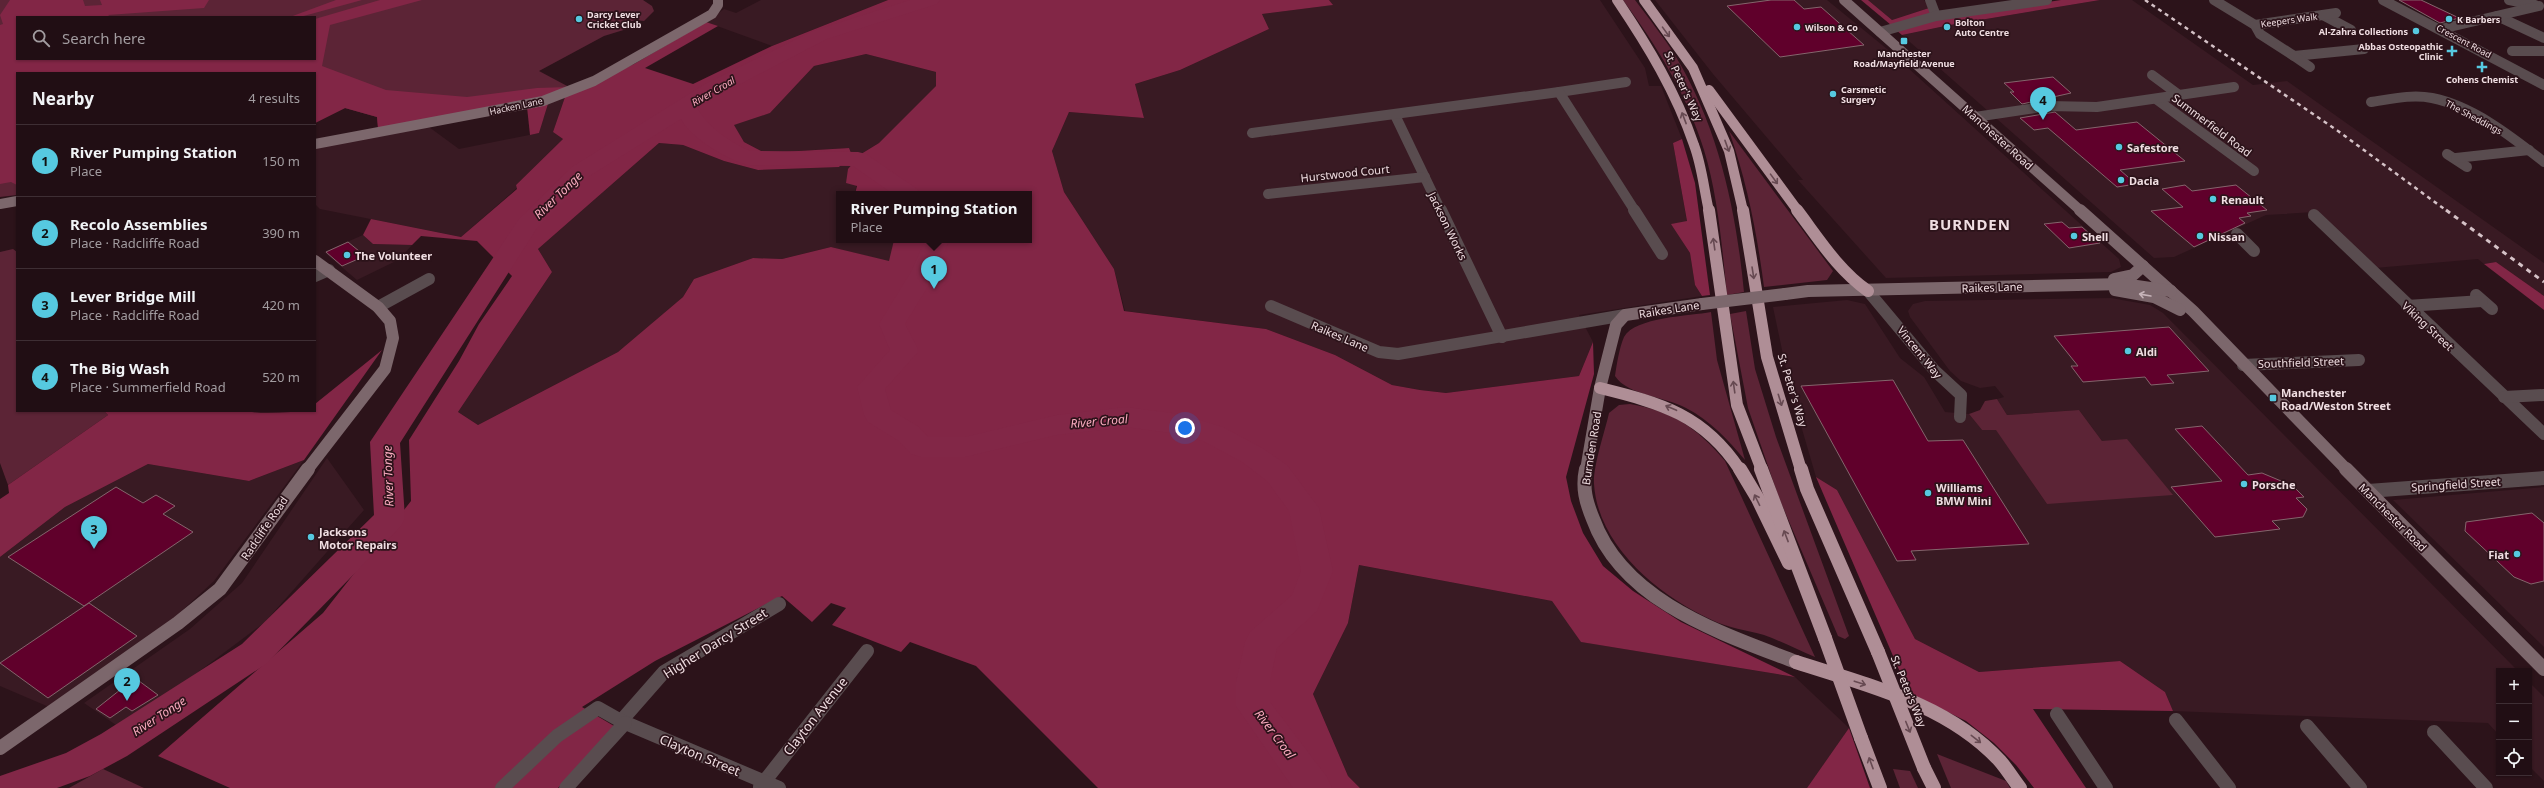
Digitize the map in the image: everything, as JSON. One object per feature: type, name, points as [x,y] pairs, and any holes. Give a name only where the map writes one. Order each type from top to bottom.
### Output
[{"type":"highway","name":"St. Peter's Way","points":[[1617,0],[1652,52],[1678,102],[1695,147],[1713,230],[1737,406],[1880,788]]},
{"type":"highway","name":"St. Peter's Way","points":[[1644,0],[1693,68],[1715,115],[1730,157],[1741,200],[1767,357],[1807,488],[1878,652],[1924,768],[1934,788]]},
{"type":"highway","points":[[1693,68],[1840,268],[1849,278],[1868,291]]},
{"type":"highway","points":[[1600,388],[1656,402],[1681,413],[1704,427],[1726,446],[1753,492],[1818,623]]},
{"type":"highway","points":[[1796,662],[1902,697],[1932,710],[1982,744],[2020,788]]},
{"type":"main road","name":"Manchester Road","points":[[1844,0],[2143,266],[2544,669]]},
{"type":"main road","name":"Hacken Lane","points":[[316,144],[543,101],[594,80],[644,54],[706,18],[718,3]]},
{"type":"main road","points":[[0,204],[16,201]]},
{"type":"main road","name":"Radcliffe Road","points":[[0,748],[178,623],[204,603],[230,578],[284,498],[385,369],[393,338],[390,320],[378,307],[316,261]]},
{"type":"main road","name":"Raikes Lane","points":[[2079,284],[2126,277],[2138,272],[2143,266]]},
{"type":"main road","name":"Raikes Lane","points":[[2079,284],[2154,297],[2180,310]]},
{"type":"main road","name":"Raikes Lane","points":[[1625,315],[1808,291],[1868,291],[2079,284],[2123,284],[2168,290]]},
{"type":"main road","name":"Manchester Road","points":[[2168,290],[2180,310],[2243,365]]},
{"type":"main road","name":"Burnden Road","points":[[1625,315],[1616,325],[1600,388],[1584,479],[1585,498],[1599,536],[1613,558],[1633,579],[1684,615],[1718,632],[1796,662]]},
{"type":"street","points":[[1930,0],[1936,16]]},
{"type":"street","points":[[1880,32],[1936,16],[2047,0]]},
{"type":"street","points":[[2214,0],[2255,25],[2260,34],[2310,67]]},
{"type":"street","name":"Crescent Road","points":[[2383,0],[2441,29],[2544,85]]},
{"type":"street","points":[[2509,0],[2541,7]]},
{"type":"street","points":[[2441,29],[2541,7]]},
{"type":"street","name":"Keepers Walk","points":[[2255,25],[2336,13]]},
{"type":"street","name":"Keepers Walk","points":[[2323,15],[2351,30]]},
{"type":"street","points":[[2497,16],[2544,38]]},
{"type":"street","points":[[2294,56],[2364,49]]},
{"type":"street","points":[[2512,51],[2524,56],[2544,52]]},
{"type":"street","name":"Summerfield Road","points":[[2152,74],[2179,95]]},
{"type":"street","points":[[1252,133],[1395,115],[1626,82]]},
{"type":"street","name":"Summerfield Road","points":[[1975,117],[2049,106],[2096,107],[2234,87]]},
{"type":"street","points":[[1559,92],[1662,254]]},
{"type":"street","name":"The Sheddings","points":[[2370,102],[2408,97],[2439,96],[2489,124],[2529,150],[2544,162]]},
{"type":"street","name":"Summerfield Road","points":[[2156,99],[2254,172]]},
{"type":"street","name":"Jackson Works","points":[[1395,115],[1502,337]]},
{"type":"street","points":[[2467,167],[2452,156],[2529,150]]},
{"type":"street","name":"Hurstwood Court","points":[[1268,194],[1425,177]]},
{"type":"street","name":"Viking Street","points":[[2314,215],[2407,306],[2544,434]]},
{"type":"street","points":[[2237,234],[2254,251]]},
{"type":"street","points":[[316,276],[329,270]]},
{"type":"street","points":[[378,307],[429,280]]},
{"type":"street","name":"Vincent Way","points":[[1868,291],[1894,319],[1938,377],[1961,396],[1960,417]]},
{"type":"street","points":[[2407,306],[2479,298],[2492,309]]},
{"type":"street","name":"Raikes Lane","points":[[1271,306],[1379,352],[1398,354],[1625,315]]},
{"type":"street","name":"Southfield Street","points":[[2243,365],[2359,360]]},
{"type":"street","points":[[2504,397],[2544,395]]},
{"type":"street","name":"Springfield Street","points":[[2368,491],[2544,478]]},
{"type":"street","name":"Higher Darcy Street","points":[[566,788],[664,672],[779,604]]},
{"type":"street","name":"Clayton Avenue","points":[[762,785],[867,651]]},
{"type":"street","name":"Clayton Street","points":[[502,788],[557,736],[598,708],[623,722],[762,785],[779,788]]},
{"type":"street","points":[[2057,714],[2106,788]]},
{"type":"street","points":[[2176,720],[2229,788]]},
{"type":"street","points":[[2307,726],[2360,788]]},
{"type":"street","points":[[2434,732],[2486,788]]},
{"type":"shaded area","points":[[0,0],[643,0],[652,6],[654,11],[644,21],[635,20],[622,25],[630,28],[604,36],[539,71],[569,87],[378,128],[377,117],[345,108],[316,122],[316,72],[17,72],[0,55]]},
{"type":"shaded area","points":[[10,0],[83,0],[85,6],[102,5],[100,0],[209,0],[204,8],[108,15],[110,16],[16,16],[16,60],[316,60],[316,19],[380,0],[422,0],[330,25],[322,66],[386,90],[467,97],[537,88],[569,87],[539,98],[378,128],[377,117],[345,108],[316,122],[316,72],[16,72],[16,184],[11,182],[0,184],[0,25],[3,24],[0,15]]},
{"type":"shaded area","points":[[336,0],[362,0],[304,16],[293,16]]},
{"type":"shaded area","points":[[761,0],[888,0],[772,46],[706,22],[724,9],[736,13]]},
{"type":"shaded area","points":[[888,0],[1329,0],[1333,5],[1262,14],[1269,29],[1180,70],[1135,84],[1144,118],[1069,112],[1052,151],[1064,192],[1114,269],[1124,311],[1266,329],[1335,355],[1392,385],[1446,393],[1579,376],[1593,342],[1594,374],[1566,477],[1571,501],[1583,533],[1603,566],[1633,591],[1681,622],[1795,677],[1581,642],[1552,601],[1359,565],[1348,623],[1313,694],[1348,776],[1360,788],[1098,788],[976,666],[910,642],[901,652],[832,625],[846,608],[831,603],[812,622],[782,596],[655,661],[582,707],[614,726],[558,788],[230,788],[158,756],[323,613],[411,501],[409,440],[459,361],[479,324],[512,276],[477,241],[421,236],[412,245],[373,244],[363,235],[371,219],[461,237],[517,189],[516,185],[563,139],[553,132],[565,97],[634,64],[706,22],[718,26],[645,68],[693,84],[772,46]],"holes":[[[866,54],[936,72],[936,86],[879,143],[861,154],[848,169],[846,183],[857,186],[856,191],[1032,191],[1032,243],[893,243],[889,261],[831,247],[782,259],[753,258],[694,279],[683,297],[618,352],[478,425],[458,412],[552,272],[538,249],[659,143],[683,145],[724,161],[758,170],[839,167],[851,153],[849,148],[765,153],[744,142],[734,125],[770,113],[814,66]]]},
{"type":"shaded area","points":[[1329,0],[1600,0],[1645,68],[1649,86],[1661,86],[1682,139],[1673,143],[1687,222],[1672,224],[1690,253],[1695,285],[1702,296],[1579,315],[1593,342],[1579,376],[1446,393],[1392,385],[1335,355],[1266,329],[1125,311],[1114,269],[1064,192],[1052,151],[1069,112],[1144,118],[1135,84],[1180,70],[1269,29],[1262,14],[1332,5]]},
{"type":"shaded area","points":[[1623,0],[1635,0],[1661,35],[1676,57],[1691,84],[1704,113],[1723,171],[1730,201],[1741,261],[1744,292],[1727,295],[1719,222],[1713,185],[1704,150],[1689,110],[1680,90],[1659,53]]},
{"type":"shaded area","points":[[1655,0],[1827,0],[1887,49],[2119,259],[2121,267],[2111,272],[1886,278],[1798,180],[1803,180],[1713,74]]},
{"type":"shaded area","points":[[1861,0],[1868,0],[1892,20],[1929,8],[1931,15],[1891,25]]},
{"type":"shaded area","points":[[1868,0],[1924,0],[1929,8],[1892,20]]},
{"type":"shaded area","points":[[2061,0],[2100,0],[1950,25],[1902,35],[1896,30],[1938,19]]},
{"type":"shaded area","points":[[2100,0],[2132,0],[2253,85],[2287,81],[2544,263],[2544,296],[2496,262],[2484,264],[2478,259],[2375,268],[2314,212],[2266,215],[2174,257],[2154,258],[1902,35],[1950,25]]},
{"type":"shaded area","points":[[866,54],[936,72],[936,86],[879,143],[861,154],[855,191],[836,191],[836,243],[893,243],[890,262],[831,247],[782,259],[753,258],[694,279],[683,297],[618,352],[478,425],[458,412],[552,272],[538,249],[659,143],[683,145],[724,161],[758,170],[849,148],[765,153],[744,142],[733,125],[770,113],[814,66]]},
{"type":"shaded area","points":[[565,97],[553,132],[563,139],[516,185],[517,188],[461,237],[320,209],[316,205],[316,148],[429,127],[459,149],[539,133],[548,104]]},
{"type":"shaded area","points":[[548,104],[539,133],[530,135],[527,107]]},
{"type":"shaded area","points":[[16,121],[16,195],[0,197],[0,143]]},
{"type":"shaded area","points":[[1729,131],[1833,271],[1827,280],[1764,287],[1751,208]]},
{"type":"shaded area","points":[[1682,139],[1695,183],[1710,295],[1702,296],[1695,285],[1690,253],[1671,224],[1687,221],[1673,143]]},
{"type":"shaded area","points":[[363,235],[373,244],[412,245],[398,260],[357,280],[324,252]]},
{"type":"shaded area","points":[[13,249],[16,251],[16,412],[105,412],[108,415],[8,485],[0,463],[0,252]]},
{"type":"shaded area","points":[[2496,262],[2544,296],[2544,310],[2484,264]]},
{"type":"shaded area","points":[[2111,298],[2150,305],[2163,313],[2515,668],[2496,668],[2496,732],[2488,723],[2173,711],[2165,692],[2120,661],[1979,672],[1915,639],[1837,490],[1816,477],[1790,388],[1773,307],[1847,300],[1865,304],[1900,358],[1924,377],[1945,412],[1969,414],[1982,430],[1996,429],[2047,504],[2102,441],[2079,410],[2007,415],[1997,399],[2004,397],[1995,386],[1980,388],[1961,381],[1950,371],[1910,317],[1908,311],[1913,304],[1925,301]]},
{"type":"shaded area","points":[[1746,311],[1755,369],[1776,437],[1849,636],[1845,639],[1838,636],[1779,498],[1748,408],[1730,314]]},
{"type":"shaded area","points":[[1711,312],[1717,360],[1745,460],[1718,431],[1695,413],[1678,404],[1637,392],[1621,382],[1615,376],[1622,342],[1630,330],[1639,325],[1664,318]]},
{"type":"shaded area","points":[[382,350],[304,460],[249,481],[148,464],[65,507],[0,557],[0,499],[9,493],[8,485],[108,415],[105,412],[316,412],[316,403]]},
{"type":"shaded area","points":[[1997,399],[2007,415],[2079,410],[2102,441],[2127,439],[2173,495],[2047,504],[1996,430],[1982,430],[1969,414],[1980,410],[1985,401]]},
{"type":"shaded area","points":[[1630,404],[1646,407],[1683,423],[1704,439],[1725,461],[1815,657],[1764,635],[1718,623],[1692,610],[1652,583],[1619,548],[1607,528],[1598,507],[1594,477],[1597,458],[1609,413],[1619,405]]},
{"type":"shaded area","points":[[327,458],[364,510],[265,622],[193,676],[116,725],[84,703],[190,629],[242,583]]},
{"type":"shaded area","points":[[304,460],[214,581],[173,619],[49,707],[0,686],[0,557],[65,507],[148,464],[249,481]]},
{"type":"shaded area","points":[[1816,477],[1837,490],[1915,639],[1979,672],[2120,661],[2165,692],[2173,711],[2033,709],[2086,788],[2034,788],[2016,765],[1994,743],[1966,721],[1909,693]]},
{"type":"shaded area","points":[[2544,487],[2544,647],[2393,500]]},
{"type":"shaded area","points":[[1359,565],[1552,601],[1582,642],[1795,677],[1849,728],[1807,788],[1360,788],[1348,776],[1313,694],[1348,623]]},
{"type":"shaded area","points":[[2532,685],[2544,697],[2544,781],[2532,769]]},
{"type":"shaded area","points":[[1849,728],[1870,788],[1807,788]]},
{"type":"shaded area","points":[[1937,754],[2006,781],[2010,788],[1951,788]]},
{"type":"shaded area","points":[[103,769],[144,788],[69,788]]},
{"type":"shaded area","points":[[1893,769],[1910,771],[1918,788],[1900,788]]},
{"type":"building","name":"Wilson & Co","points":[[1771,0],[1794,0],[1804,9],[1821,7],[1864,45],[1780,57],[1727,6]]},
{"type":"building","points":[[2399,0],[2421,0],[2459,18],[2440,23]]},
{"type":"building","points":[[2053,77],[2071,93],[2022,104],[2010,92],[2014,92],[2004,83]]},
{"type":"building","name":"Safestore","points":[[2055,112],[2076,130],[2137,122],[2185,161],[2120,170],[2136,184],[2117,187],[2048,128],[2034,130],[2020,118]]},
{"type":"building","name":"Renault","points":[[2185,185],[2192,191],[2236,185],[2267,210],[2247,213],[2251,216],[2239,218],[2245,223],[2194,247],[2151,211],[2183,207],[2162,189]]},
{"type":"building","name":"Shell","points":[[2062,222],[2069,228],[2082,227],[2100,243],[2069,248],[2044,224]]},
{"type":"building","name":"The Volunteer","points":[[348,242],[365,256],[342,266],[326,252]]},
{"type":"building","name":"Aldi","points":[[2169,327],[2209,371],[2167,375],[2174,383],[2151,385],[2145,377],[2083,382],[2071,366],[2078,366],[2054,336]]},
{"type":"building","name":"Williams BMW Mini","points":[[1893,380],[1928,441],[1963,440],[2029,544],[1911,551],[1916,560],[1897,561],[1801,386]]},
{"type":"building","name":"Porsche","points":[[2202,426],[2248,475],[2262,473],[2293,486],[2304,497],[2296,498],[2307,509],[2303,517],[2272,521],[2280,529],[2215,537],[2171,487],[2222,481],[2175,429]]},
{"type":"building","points":[[116,487],[143,503],[156,495],[175,506],[163,514],[193,532],[84,606],[8,557]]},
{"type":"building","name":"Fiat","points":[[2532,513],[2544,523],[2544,581],[2531,584],[2514,577],[2465,531],[2466,522]]},
{"type":"building","points":[[89,603],[137,636],[48,698],[0,663]]},
{"type":"building","points":[[135,678],[158,695],[132,711],[126,707],[110,718],[96,709]]},
{"type":"waterway","name":"River Tonge","points":[[11,788],[77,765],[114,745],[254,654],[390,518],[385,442],[528,224],[580,172],[713,89],[820,35],[930,0]]},
{"type":"waterway","name":"River Croal","points":[[686,107],[694,123],[735,153],[748,158],[858,159],[905,191]]},
{"type":"waterway","name":"River Croal","points":[[936,243],[925,270],[892,324],[904,347],[904,352],[871,387],[878,415],[909,434],[921,447],[965,447],[1057,425],[1126,417],[1179,424],[1213,434],[1252,455],[1277,473],[1304,508],[1317,571],[1306,602],[1262,642],[1253,682],[1253,706],[1314,788]]},
{"type":"railway","points":[[2145,0],[2338,131],[2447,211]]},
{"type":"railway","points":[[2446,210],[2544,282]]},
{"type":"place","name":"Darcy Lever Cricket Club","points":[[579,19]]},
{"type":"place","name":"K Barbers","points":[[2449,19]]},
{"type":"place","name":"Wilson & Co","points":[[1797,27]]},
{"type":"place","name":"Bolton Auto Centre","points":[[1947,27]]},
{"type":"place","name":"Al-Zahra Collections","points":[[2416,31]]},
{"type":"place","name":"Manchester Road/Mayfield Avenue","points":[[1904,41]]},
{"type":"place","name":"Abbas Osteopathic Clinic","points":[[2452,51]]},
{"type":"place","name":"Cohens Chemist","points":[[2482,67]]},
{"type":"place","name":"Carsmetic Surgery","points":[[1833,94]]},
{"type":"place","name":"The Big Wash","points":[[2043,120]]},
{"type":"place","name":"Safestore","points":[[2119,147]]},
{"type":"place","name":"Dacia","points":[[2121,180]]},
{"type":"place","name":"Renault","points":[[2213,199]]},
{"type":"place","name":"Shell","points":[[2074,236]]},
{"type":"place","name":"Nissan","points":[[2200,236]]},
{"type":"place","name":"The Volunteer","points":[[347,255]]},
{"type":"place","name":"River Pumping Station","points":[[934,289]]},
{"type":"place","name":"Aldi","points":[[2128,351]]},
{"type":"place","name":"Manchester Road/Weston Street","points":[[2273,398]]},
{"type":"place","name":"Porsche","points":[[2244,484]]},
{"type":"place","name":"Williams BMW Mini","points":[[1928,493]]},
{"type":"place","name":"Jacksons Motor Repairs","points":[[311,537]]},
{"type":"place","name":"Lever Bridge Mill","points":[[94,549]]},
{"type":"place","name":"Fiat","points":[[2517,554]]},
{"type":"place","name":"Recolo Assemblies","points":[[127,701]]},
{"type":"district","name":"BURNDEN","points":[[1970,224]]}]
